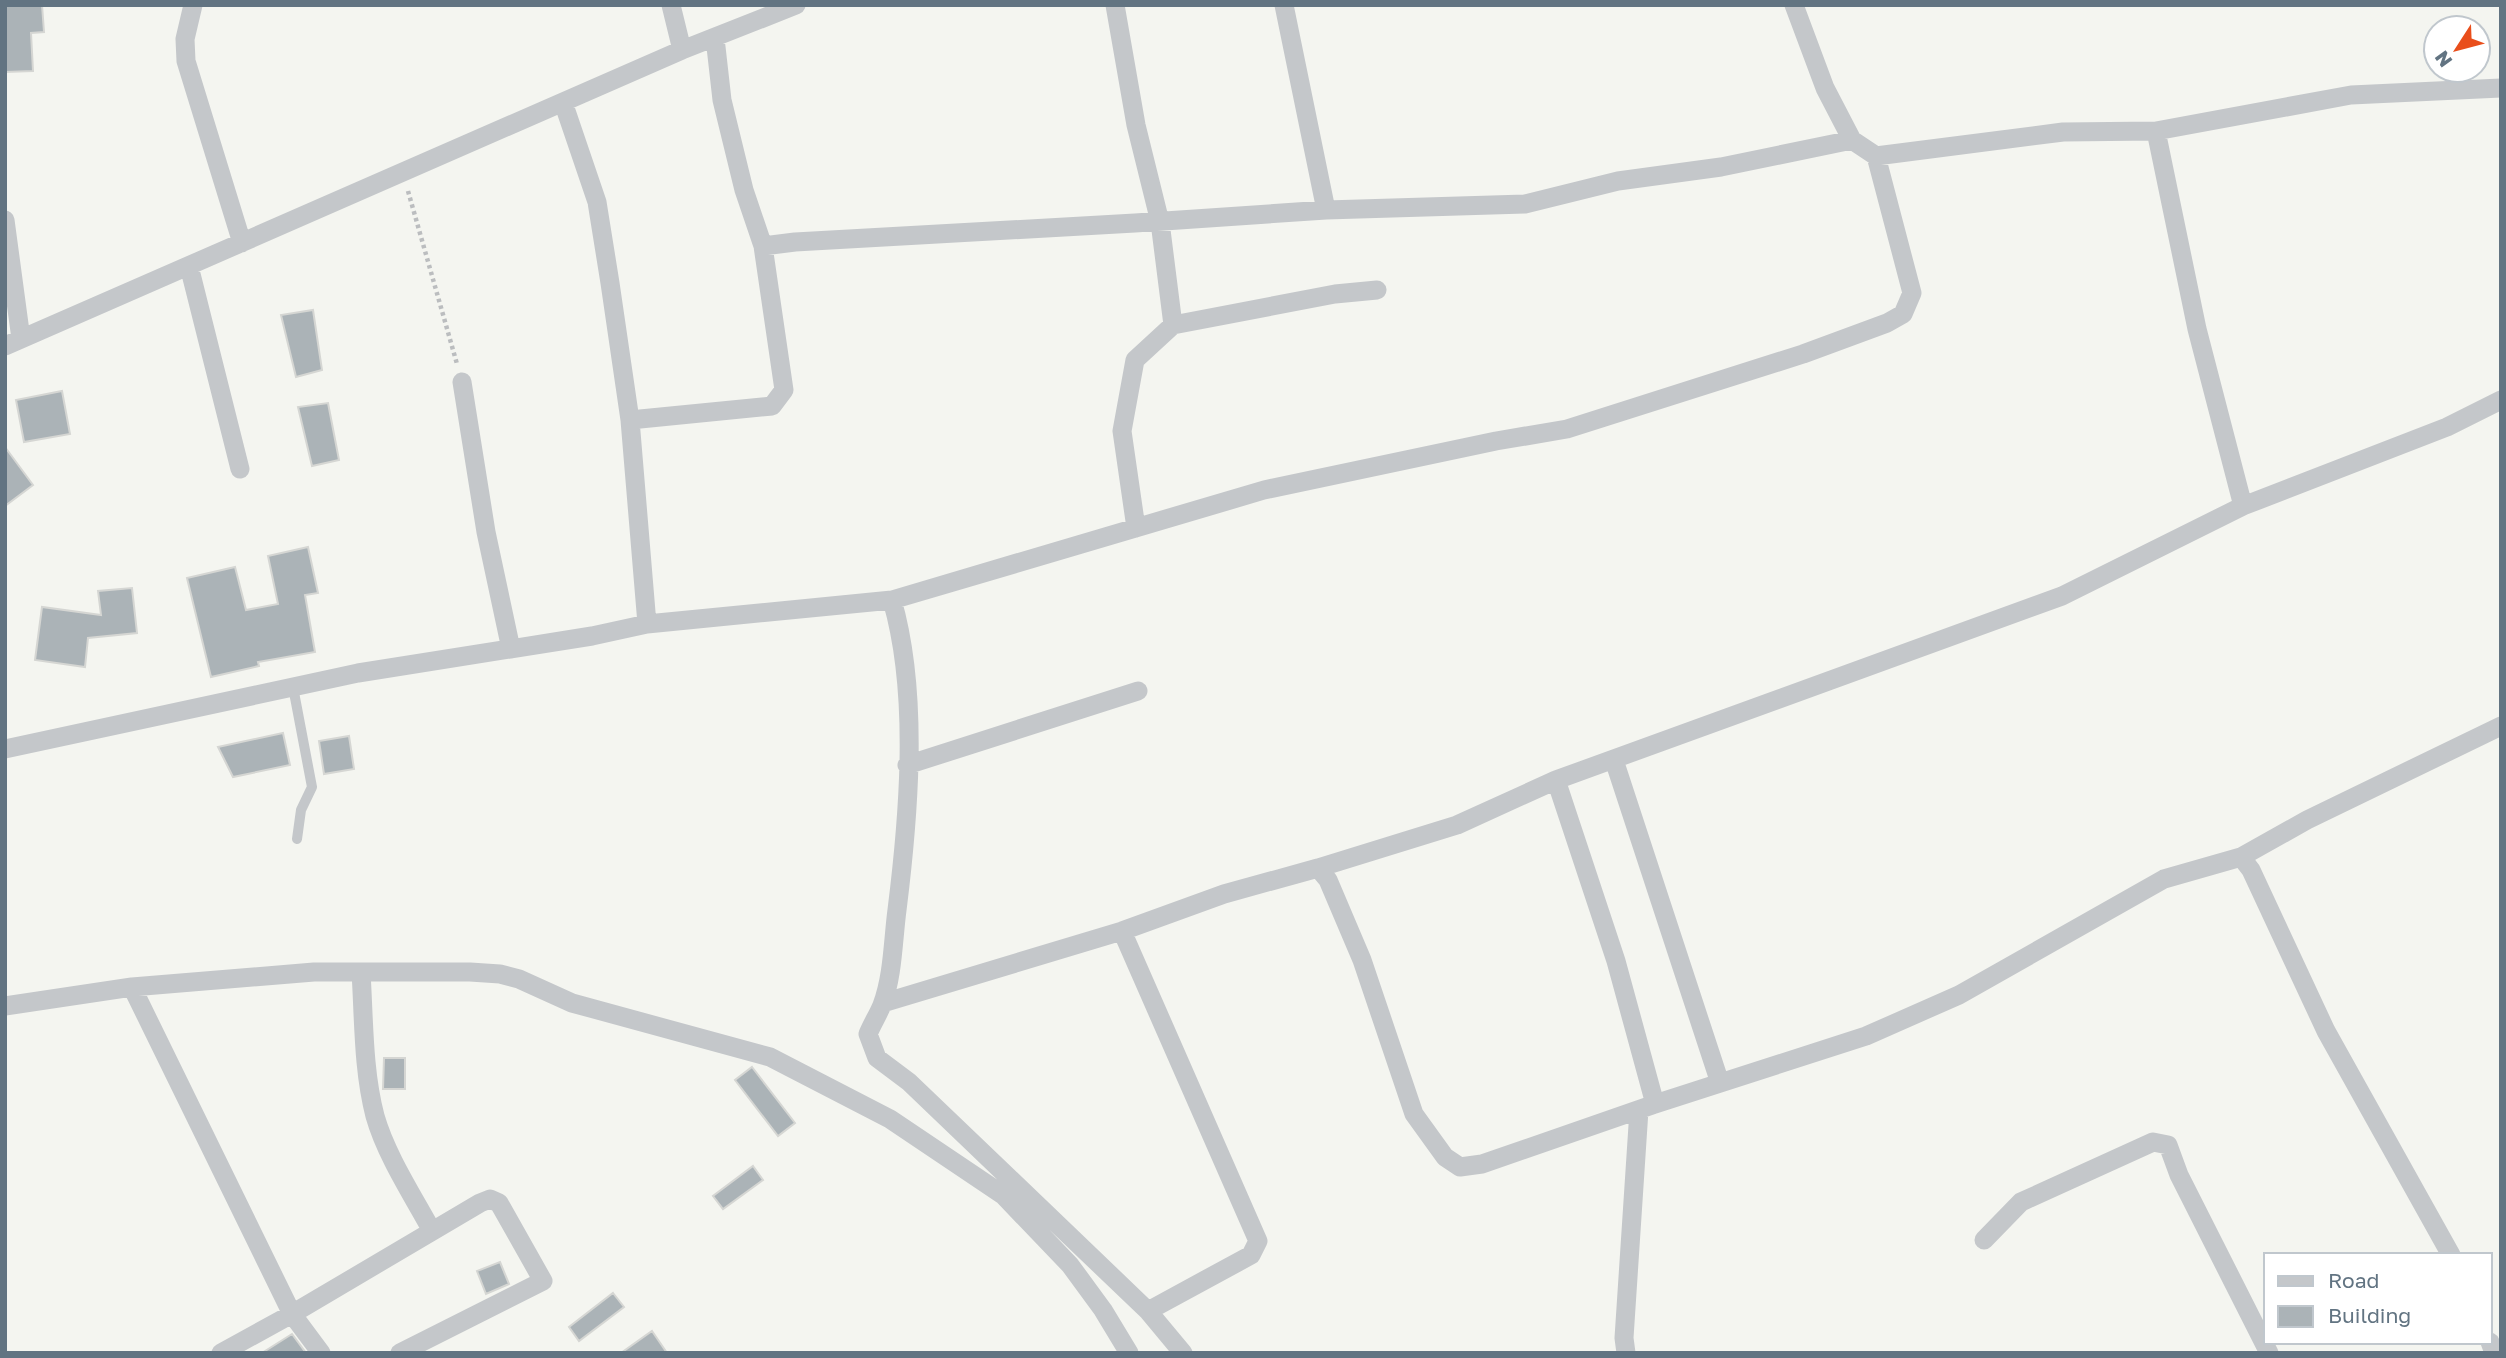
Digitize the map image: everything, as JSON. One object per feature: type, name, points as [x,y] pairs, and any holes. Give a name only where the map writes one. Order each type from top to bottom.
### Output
[{"type":"street","points":[[193,5],[185,39],[186,61],[242,243]]},
{"type":"street","points":[[671,5],[682,50]]},
{"type":"street","points":[[5,220],[13,342],[682,50],[796,5]]},
{"type":"street","points":[[1115,5],[1136,125],[1160,222],[1173,325]]},
{"type":"street","points":[[1284,5],[1326,210]]},
{"type":"street","points":[[1794,5],[1825,88],[1853,140],[1877,156],[2063,132],[2156,131],[2351,95],[2501,88]]},
{"type":"street","points":[[630,420],[772,406],[784,390],[763,246],[744,190],[722,100],[715,38]]},
{"type":"street","points":[[563,102],[597,202],[630,420],[647,624]]},
{"type":"street","points":[[2156,131],[2197,329],[2243,506]]},
{"type":"street","points":[[763,246],[1326,210],[1525,204],[1618,180],[1721,167],[1853,140]]},
{"type":"street","points":[[5,749],[358,673],[592,636],[647,624],[892,600],[1264,490],[1496,441],[1567,429],[1802,354],[1887,323],[1903,314],[1912,293],[1877,156]]},
{"type":"street","points":[[189,266],[240,469]]},
{"type":"street","points":[[1136,528],[1122,431],[1135,360],[1173,325],[1335,294],[1377,290]]},
{"type":"street","points":[[463,382],[486,532],[511,649]]},
{"type":"street","points":[[883,1003],[1122,931],[1224,894],[1457,825],[1556,780],[2062,596],[2243,506],[2447,427],[2501,400]]},
{"type":"street","points":[[892,600],[902,640],[907,691],[906,839],[883,1003],[868,1034],[877,1058],[909,1082],[1148,1311],[1183,1353]]},
{"type":"street","points":[[907,765],[1138,691]]},
{"type":"street","points":[[1318,868],[1328,880],[1362,960],[1414,1114],[1445,1157],[1460,1167],[1482,1164],[1878,1031],[1959,995],[2164,879],[2241,857],[2307,820],[2501,726]]},
{"type":"street","points":[[1614,760],[1720,1083]]},
{"type":"street","points":[[1556,780],[1616,961],[1647,1107],[1623,1338],[1626,1353]]},
{"type":"street","points":[[2241,857],[2251,870],[2326,1031],[2450,1253]]},
{"type":"street","points":[[1122,931],[1258,1241],[1251,1255],[1148,1311]]},
{"type":"street","points":[[5,1006],[132,987],[314,972],[500,974],[519,978],[572,1003],[769,1057],[890,1119],[1003,1195],[1070,1265],[1103,1310],[1129,1353]]},
{"type":"street","points":[[361,972],[367,1075],[376,1117],[384,1140],[432,1231]]},
{"type":"street","points":[[132,987],[292,1314],[321,1353]]},
{"type":"street","points":[[1984,1240],[2021,1202],[2152,1142],[2168,1145],[2179,1175],[2264,1343]]},
{"type":"street","points":[[221,1353],[490,1199],[499,1203],[543,1281],[400,1353]]},
{"type":"lane","points":[[293,687],[312,786],[301,810],[297,839]]},
{"type":"path","points":[[402,173],[463,382]]},
{"type":"building","points":[[5,5],[42,5],[44,32],[31,33],[33,71],[5,72]]},
{"type":"building","points":[[313,310],[322,370],[296,377],[281,315]]},
{"type":"building","points":[[62,391],[70,434],[24,442],[16,400]]},
{"type":"building","points":[[328,403],[339,460],[312,466],[298,407]]},
{"type":"building","points":[[5,447],[33,485],[5,506]]},
{"type":"building","points":[[308,547],[318,593],[305,595],[315,652],[258,662],[259,666],[211,677],[187,578],[235,567],[246,610],[278,604],[268,556]]},
{"type":"building","points":[[132,588],[137,633],[88,638],[85,667],[35,660],[42,607],[101,615],[98,591]]},
{"type":"building","points":[[283,733],[290,765],[233,777],[218,747]]},
{"type":"building","points":[[349,736],[354,769],[324,774],[319,741]]},
{"type":"building","points":[[384,1058],[405,1058],[405,1089],[383,1089]]},
{"type":"building","points":[[752,1067],[795,1123],[778,1136],[735,1080]]},
{"type":"building","points":[[753,1166],[763,1180],[723,1209],[713,1196]]},
{"type":"building","points":[[500,1262],[509,1284],[486,1294],[477,1271]]},
{"type":"building","points":[[613,1293],[624,1307],[579,1341],[569,1327]]},
{"type":"building","points":[[652,1331],[667,1353],[621,1353]]},
{"type":"building","points":[[292,1334],[306,1353],[262,1353]]}]
